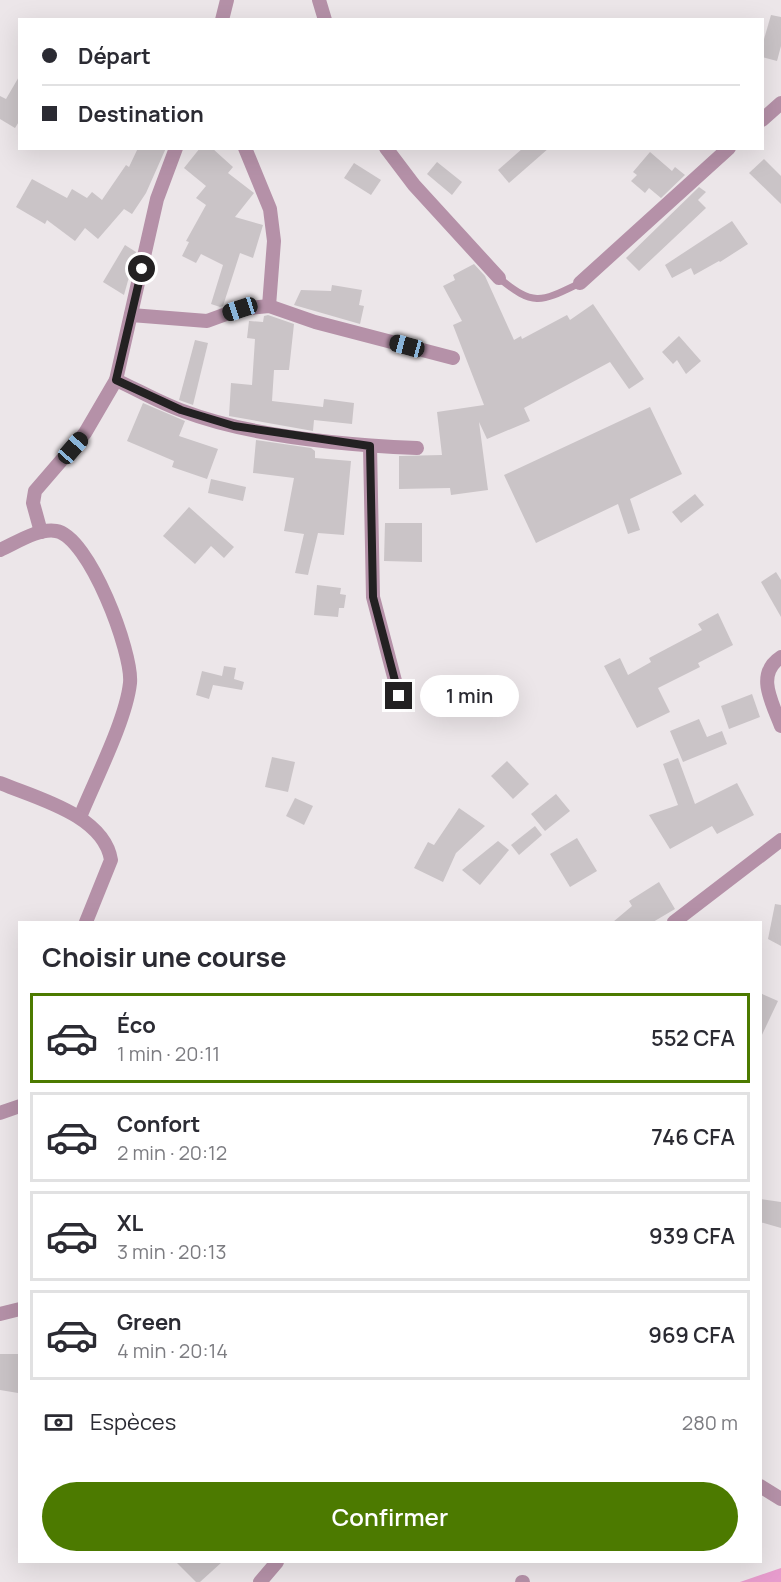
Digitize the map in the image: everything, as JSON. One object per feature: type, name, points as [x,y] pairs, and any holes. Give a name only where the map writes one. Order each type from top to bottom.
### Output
[{"type":"street","points":[[222,18],[227,0]]},
{"type":"street","points":[[319,0],[324,18]]},
{"type":"street","points":[[764,118],[781,103]]},
{"type":"street","points":[[41,532],[33,503],[35,491],[86,433],[116,380],[157,199],[175,150]]},
{"type":"street","points":[[246,150],[270,209],[274,242],[269,306]]},
{"type":"street","points":[[388,150],[414,185],[499,278]]},
{"type":"street","points":[[580,283],[727,150]]},
{"type":"street","points":[[132,315],[207,321],[240,309],[269,306],[315,322],[453,358]]},
{"type":"street","points":[[116,380],[181,410],[234,426],[370,446],[417,448]]},
{"type":"street","points":[[370,446],[373,597],[399,696]]},
{"type":"street","points":[[0,550],[41,532],[57,531],[67,536],[90,563],[102,585],[118,627],[130,681],[122,715],[80,817]]},
{"type":"street","points":[[781,657],[771,664],[766,675],[767,689],[781,726]]},
{"type":"street","points":[[0,783],[80,817],[105,844],[111,860],[86,921]]},
{"type":"street","points":[[675,921],[781,840]]},
{"type":"street","points":[[0,1113],[18,1107]]},
{"type":"street","points":[[0,1314],[18,1310]]},
{"type":"street","points":[[762,1487],[781,1500]]},
{"type":"street","points":[[260,1582],[276,1563]]},
{"type":"lane","points":[[499,278],[517,292],[534,300],[554,295],[580,283]]},
{"type":"shaded area","points":[[781,1568],[781,1582],[740,1582]]},
{"type":"building","points":[[771,15],[781,17],[781,46],[777,61],[764,58],[764,39]]},
{"type":"building","points":[[18,78],[18,123],[15,128],[0,119],[0,96],[6,99]]},
{"type":"building","points":[[137,150],[165,150],[146,193],[132,214],[124,209],[98,239],[85,228],[75,241],[47,220],[45,224],[16,207],[32,179],[67,198],[72,189],[87,198],[92,192],[102,200],[126,165],[129,167]]},
{"type":"building","points":[[198,150],[214,150],[233,167],[228,173],[254,193],[235,217],[263,225],[253,258],[240,253],[223,306],[220,307],[211,304],[223,265],[201,254],[196,263],[182,256],[189,242],[186,241],[206,205],[196,198],[206,186],[184,168]]},
{"type":"building","points":[[521,150],[547,150],[509,183],[498,170]]},
{"type":"building","points":[[650,152],[672,171],[675,167],[685,175],[661,198],[649,188],[645,193],[631,181],[637,175],[633,172]]},
{"type":"building","points":[[764,159],[781,176],[781,204],[749,173]]},
{"type":"building","points":[[437,162],[462,182],[452,195],[427,174]]},
{"type":"building","points":[[354,163],[381,180],[371,195],[344,178]]},
{"type":"building","points":[[699,187],[706,192],[698,200],[706,208],[639,271],[626,258]]},
{"type":"building","points":[[732,221],[748,244],[694,275],[691,268],[672,278],[665,265]]},
{"type":"building","points":[[125,245],[136,252],[124,295],[103,282]]},
{"type":"building","points":[[474,264],[485,276],[514,340],[521,336],[522,339],[567,315],[570,320],[593,304],[644,379],[629,389],[610,362],[524,408],[530,421],[487,439],[479,422],[488,490],[451,495],[450,488],[399,489],[399,456],[442,455],[437,412],[484,405],[453,325],[462,321],[443,286],[455,280],[453,275]]},
{"type":"building","points":[[332,285],[362,290],[359,305],[364,306],[360,324],[294,305],[301,290],[331,291]]},
{"type":"building","points":[[268,315],[294,324],[289,370],[274,370],[272,401],[323,407],[324,399],[354,403],[352,424],[314,420],[313,431],[229,416],[231,383],[252,385],[255,339],[247,338],[249,321],[263,322],[264,316]]},
{"type":"building","points":[[679,336],[701,361],[686,374],[677,360],[673,364],[662,352]]},
{"type":"building","points":[[195,340],[208,343],[193,405],[179,400]]},
{"type":"building","points":[[143,403],[185,421],[179,436],[218,449],[207,479],[172,467],[174,461],[127,441]]},
{"type":"building","points":[[650,407],[682,474],[630,499],[640,530],[628,534],[618,504],[536,543],[504,475]]},
{"type":"building","points":[[256,440],[311,448],[315,451],[315,458],[351,461],[344,535],[318,533],[308,575],[295,573],[304,534],[284,531],[294,478],[253,473]]},
{"type":"building","points":[[211,479],[246,487],[243,501],[208,493]]},
{"type":"building","points":[[695,494],[704,505],[681,523],[672,512]]},
{"type":"building","points":[[189,507],[234,547],[224,558],[211,546],[195,564],[163,536]]},
{"type":"building","points":[[385,523],[422,523],[422,562],[384,561]]},
{"type":"building","points":[[776,572],[781,580],[781,617],[761,582]]},
{"type":"building","points":[[317,585],[341,588],[340,594],[346,595],[344,608],[339,608],[338,617],[314,615]]},
{"type":"building","points":[[718,613],[733,645],[698,663],[700,667],[658,688],[670,712],[637,728],[604,666],[620,658],[628,675],[651,662],[649,658],[702,630],[698,624]]},
{"type":"building","points":[[224,666],[236,668],[234,679],[244,682],[242,690],[213,685],[209,699],[196,695],[202,671],[222,676]]},
{"type":"building","points":[[752,694],[760,717],[729,729],[721,706]]},
{"type":"building","points":[[699,719],[707,737],[722,731],[727,744],[683,762],[670,731]]},
{"type":"building","points":[[272,757],[295,762],[288,792],[265,787]]},
{"type":"building","points":[[678,758],[695,804],[737,783],[754,815],[717,834],[712,826],[670,849],[649,815],[678,805],[663,764]]},
{"type":"building","points":[[507,761],[529,784],[513,799],[491,776]]},
{"type":"building","points":[[556,794],[570,811],[545,831],[531,814]]},
{"type":"building","points":[[295,798],[313,806],[304,825],[286,816]]},
{"type":"building","points":[[459,808],[485,826],[456,853],[443,882],[414,868],[428,842],[434,845]]},
{"type":"building","points":[[535,826],[542,835],[519,855],[511,845]]},
{"type":"building","points":[[577,838],[597,871],[570,887],[550,854]]},
{"type":"building","points":[[498,841],[509,850],[480,885],[462,870]]},
{"type":"building","points":[[659,882],[675,909],[655,921],[614,921],[632,906],[629,901]]},
{"type":"building","points":[[775,904],[781,905],[781,946],[768,939]]},
{"type":"building","points":[[762,994],[778,1001],[762,1035]]},
{"type":"building","points":[[762,1199],[781,1202],[781,1228],[762,1223]]},
{"type":"building","points":[[0,1354],[18,1354],[18,1393],[0,1390]]},
{"type":"building","points":[[177,1563],[221,1563],[200,1582],[196,1582]]},
{"type":"route","points":[[142,269],[116,380],[181,410],[234,426],[370,446],[370,573],[373,597],[399,696]]}]
